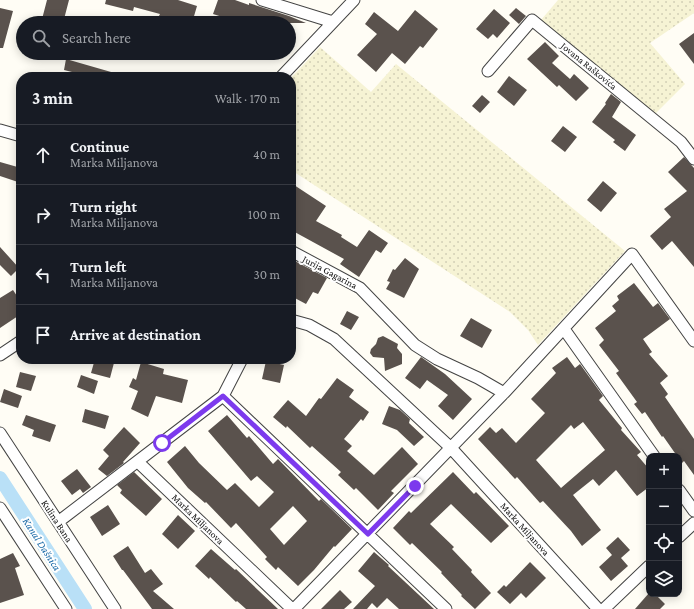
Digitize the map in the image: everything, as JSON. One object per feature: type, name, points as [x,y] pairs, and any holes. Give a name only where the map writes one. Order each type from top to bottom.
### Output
[{"type":"street","points":[[262,0],[333,22]]},
{"type":"street","points":[[286,72],[354,0]]},
{"type":"street","name":"Jovana Raškovića","points":[[488,71],[532,20],[681,142],[694,158]]},
{"type":"street","points":[[0,130],[16,135]]},
{"type":"street","name":"Jurija Gagarina","points":[[296,254],[360,288],[415,345],[437,359],[478,378],[504,393]]},
{"type":"street","name":"Marka Miljanova","points":[[138,462],[293,609],[368,534],[504,393],[632,254],[694,341]]},
{"type":"street","name":"Marka Miljanova","points":[[296,321],[309,325],[334,339],[451,448],[598,609]]},
{"type":"street","points":[[564,329],[652,453]]},
{"type":"street","points":[[0,355],[16,344]]},
{"type":"street","points":[[58,522],[223,396],[239,364]]},
{"type":"street","points":[[223,396],[446,609]]},
{"type":"street","name":"Kulina Bana","points":[[0,433],[115,609]]},
{"type":"street","points":[[682,494],[694,511]]},
{"type":"street","points":[[0,508],[66,609]]},
{"type":"street","points":[[682,534],[694,523]]},
{"type":"street","points":[[604,609],[646,569]]},
{"type":"shaded area","points":[[558,0],[694,0],[694,13],[650,43],[685,84],[655,114],[541,20]]},
{"type":"shaded area","points":[[320,47],[371,92],[396,64],[625,251],[538,345],[528,330],[510,312],[296,173],[296,73]]},
{"type":"building","points":[[47,0],[69,0],[65,16],[43,16]]},
{"type":"building","points":[[106,0],[178,0],[197,6],[194,16],[159,16],[160,14],[134,7],[133,11],[105,4]]},
{"type":"building","points":[[218,0],[235,0],[289,16],[219,16],[213,14]]},
{"type":"building","points":[[0,8],[13,11],[3,48],[0,48]]},
{"type":"building","points":[[516,8],[526,16],[519,24],[509,15]]},
{"type":"building","points":[[494,9],[510,23],[497,38],[493,34],[488,39],[476,29]]},
{"type":"building","points":[[415,10],[438,29],[423,48],[420,46],[405,64],[392,53],[376,72],[357,55],[377,34],[365,24],[374,12],[398,31]]},
{"type":"building","points":[[296,19],[306,23],[296,23]]},
{"type":"building","points":[[694,33],[694,64],[679,44]]},
{"type":"building","points":[[545,42],[559,56],[552,63],[570,79],[574,74],[589,88],[576,101],[559,85],[557,87],[527,59]]},
{"type":"building","points":[[66,60],[69,60],[111,72],[72,72],[64,70]]},
{"type":"building","points":[[509,76],[527,90],[514,106],[497,92]]},
{"type":"building","points":[[611,94],[621,102],[612,117],[636,135],[625,151],[613,142],[615,140],[592,122],[606,104],[605,103]]},
{"type":"building","points":[[482,95],[490,102],[480,113],[472,106]]},
{"type":"building","points":[[563,126],[577,137],[565,152],[551,141]]},
{"type":"building","points":[[684,157],[694,168],[694,267],[672,241],[662,250],[650,236],[671,217],[664,209],[687,191],[668,172]]},
{"type":"building","points":[[0,162],[16,167],[16,181],[0,176]]},
{"type":"building","points":[[603,181],[617,193],[601,212],[587,200]]},
{"type":"building","points":[[296,186],[326,206],[316,221],[342,235],[341,237],[357,247],[369,230],[388,243],[381,253],[376,250],[359,277],[340,264],[344,259],[296,233]]},
{"type":"building","points":[[0,247],[16,265],[16,271],[11,276],[0,265]]},
{"type":"building","points":[[405,258],[419,269],[404,298],[386,289],[390,282],[387,281],[393,269],[395,270]]},
{"type":"building","points":[[296,262],[327,278],[318,294],[313,292],[306,304],[296,299]]},
{"type":"building","points":[[634,283],[653,307],[658,303],[670,319],[643,339],[652,352],[649,354],[668,376],[660,383],[668,394],[665,397],[694,439],[694,475],[684,461],[682,463],[682,453],[675,453],[645,412],[642,414],[634,404],[637,402],[616,373],[619,371],[599,345],[604,340],[595,328],[616,311],[612,306],[619,300],[617,296]]},
{"type":"building","points":[[13,290],[16,294],[16,317],[0,328],[0,298]]},
{"type":"building","points":[[347,311],[359,317],[351,330],[340,324]]},
{"type":"building","points":[[471,318],[492,330],[482,348],[460,336]]},
{"type":"building","points":[[383,336],[398,344],[397,348],[402,354],[402,364],[385,371],[384,358],[373,357],[370,353],[378,338]]},
{"type":"building","points":[[421,357],[445,374],[472,399],[453,420],[438,406],[448,395],[427,380],[420,389],[405,378]]},
{"type":"building","points":[[567,357],[575,368],[580,364],[603,396],[599,400],[622,428],[621,430],[641,452],[637,455],[646,466],[646,489],[637,496],[616,470],[599,486],[593,479],[573,495],[601,530],[582,546],[571,531],[543,501],[540,503],[517,477],[515,479],[478,439],[490,427],[496,433],[502,428],[516,443],[545,413],[531,399],[556,373],[552,368]],"holes":[[[583,422],[605,450],[561,488],[536,460],[571,425],[574,429]]]},
{"type":"building","points":[[94,364],[114,364],[110,378],[91,373]]},
{"type":"building","points":[[140,364],[148,364],[164,369],[163,374],[188,380],[182,403],[156,396],[148,417],[131,409],[138,391],[129,387],[133,378],[136,380]]},
{"type":"building","points":[[265,364],[284,365],[280,383],[262,379]]},
{"type":"building","points":[[20,372],[36,376],[31,391],[16,387]]},
{"type":"building","points":[[81,375],[98,381],[94,394],[77,387]]},
{"type":"building","points":[[337,378],[354,390],[349,397],[369,412],[363,421],[361,419],[344,439],[352,446],[347,451],[374,475],[402,447],[418,464],[391,491],[394,493],[378,510],[356,488],[354,490],[338,475],[341,472],[312,446],[310,448],[287,426],[286,428],[273,417],[288,400],[306,416],[319,398],[321,399]]},
{"type":"building","points":[[4,389],[22,396],[18,408],[0,402]]},
{"type":"building","points":[[389,406],[400,410],[410,419],[409,423],[424,437],[414,446],[397,430],[382,424]]},
{"type":"building","points":[[85,409],[109,416],[105,429],[82,422]]},
{"type":"building","points":[[26,415],[56,425],[50,442],[32,436],[34,430],[22,425]]},
{"type":"building","points":[[227,415],[247,438],[249,436],[273,464],[278,459],[319,501],[321,499],[352,529],[335,547],[334,546],[298,586],[278,567],[276,570],[265,559],[267,557],[236,523],[231,528],[206,502],[205,503],[188,488],[167,462],[185,446],[199,463],[227,490],[235,483],[259,507],[274,492],[257,476],[251,481],[208,431]],"holes":[[[293,506],[307,521],[284,545],[270,529]]]},
{"type":"building","points":[[124,427],[140,443],[123,462],[124,463],[107,476],[98,469],[109,456],[103,450]]},
{"type":"building","points":[[77,469],[91,487],[83,493],[80,489],[72,495],[61,481]]},
{"type":"building","points":[[134,472],[162,499],[146,516],[120,493],[122,490],[117,485]]},
{"type":"building","points":[[453,472],[474,494],[476,492],[509,526],[491,543],[451,504],[430,524],[454,547],[452,549],[491,593],[475,609],[461,596],[462,595],[441,573],[442,572],[412,543],[410,545],[393,528],[409,511],[411,513]]},
{"type":"building","points":[[108,505],[120,524],[102,536],[90,517]]},
{"type":"building","points":[[178,515],[195,531],[178,549],[162,534]]},
{"type":"building","points":[[618,537],[630,550],[621,558],[628,566],[611,581],[599,567],[612,555],[606,548]]},
{"type":"building","points":[[128,546],[145,573],[151,569],[163,584],[153,591],[174,609],[152,609],[122,570],[113,556]]},
{"type":"building","points":[[211,549],[235,570],[236,569],[278,609],[246,609],[237,601],[236,602],[210,577],[209,579],[195,566]]},
{"type":"building","points":[[374,552],[434,609],[399,609],[387,598],[377,608],[372,603],[367,609],[353,609],[375,586],[358,571]]},
{"type":"building","points":[[13,553],[20,566],[15,568],[24,595],[0,603],[0,559]]},
{"type":"building","points":[[530,562],[546,578],[526,598],[521,593],[510,604],[497,592],[504,585],[506,587]]},
{"type":"building","points":[[340,590],[352,602],[344,609],[321,609]]},
{"type":"building","points":[[646,596],[658,597],[665,604],[660,609],[635,609]]},
{"type":"waterway","name":"Kanal Dašnica","points":[[0,478],[85,609]]},
{"type":"route","points":[[162,443],[223,396],[368,534],[415,486]]}]
